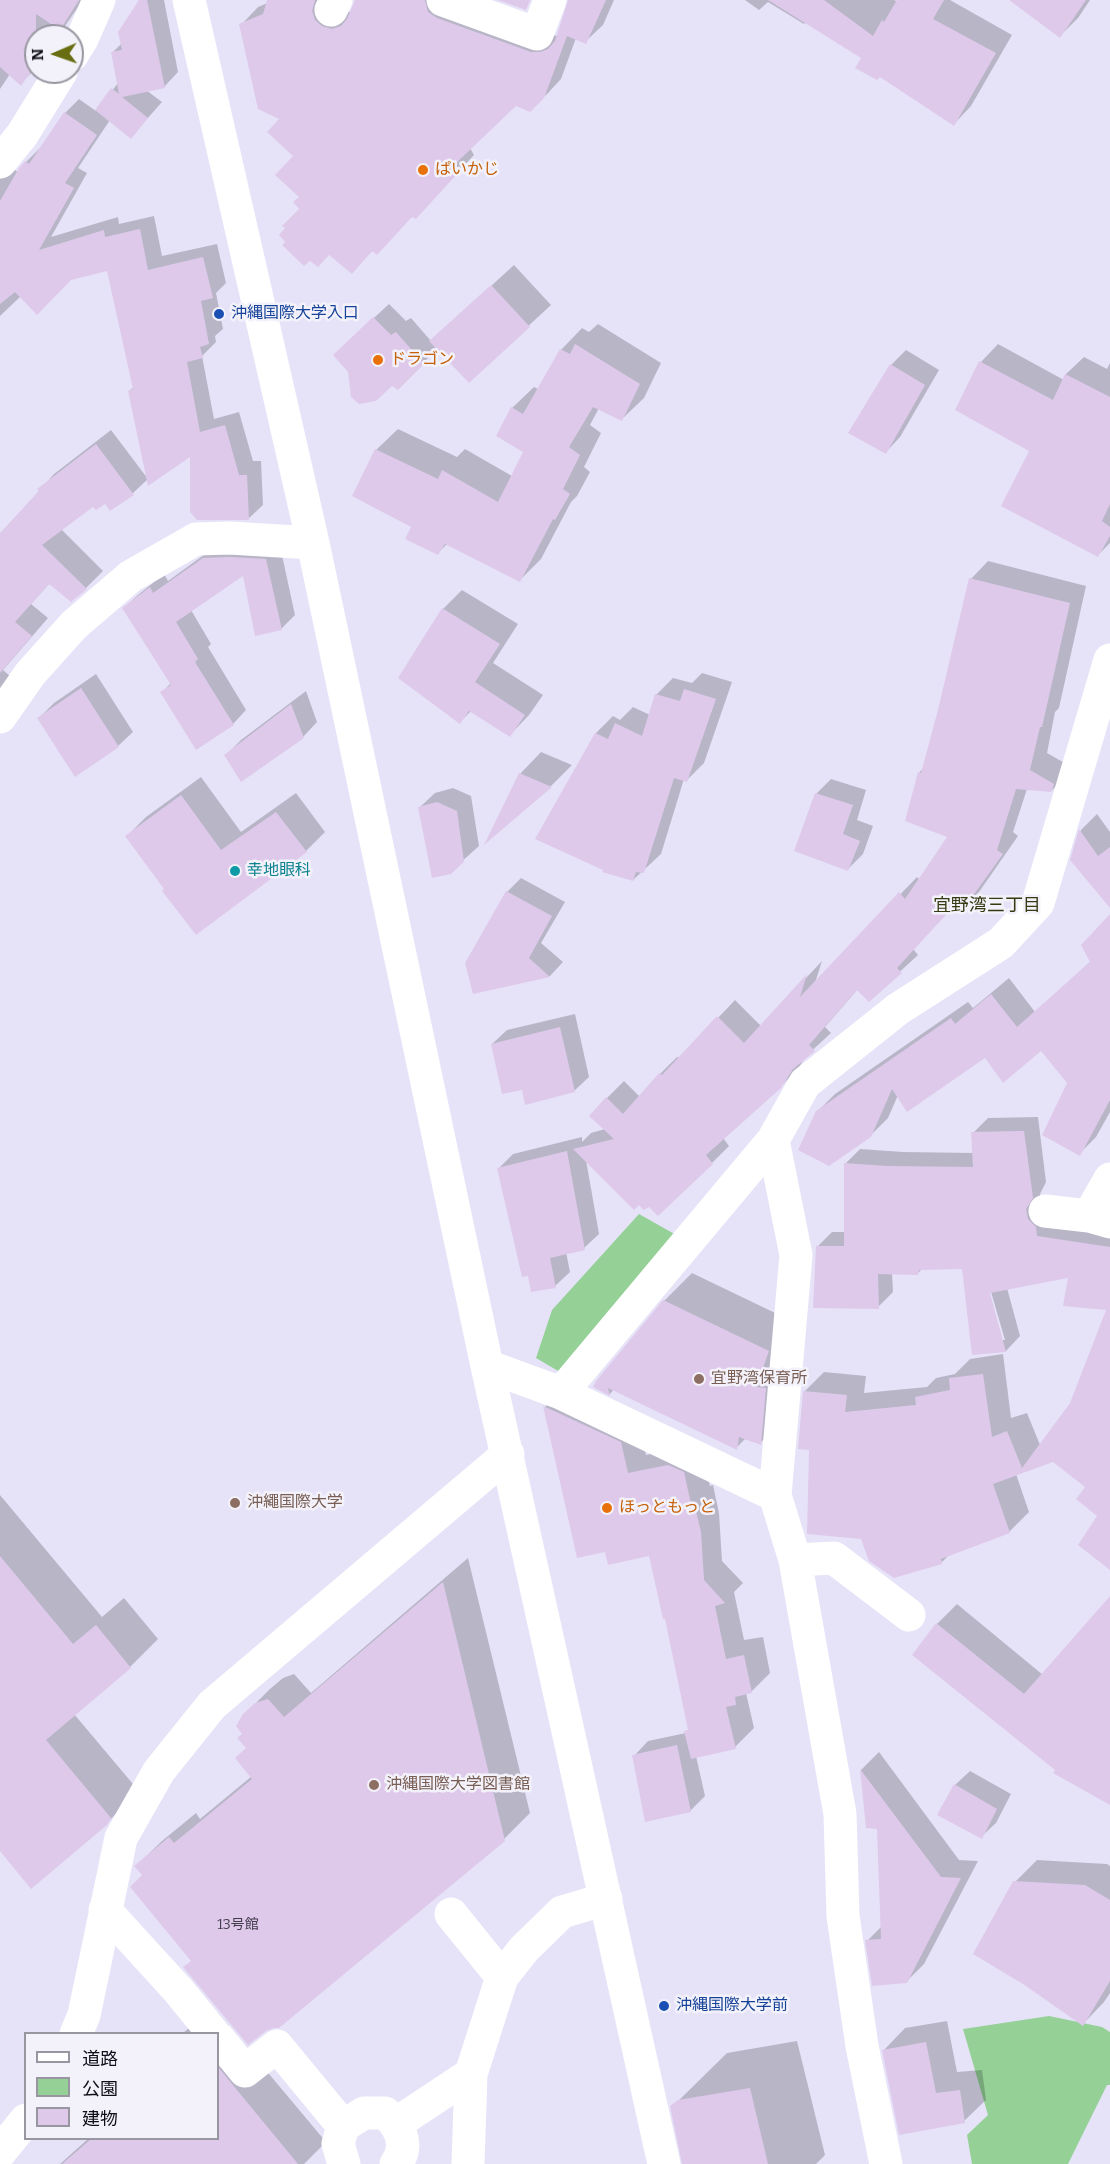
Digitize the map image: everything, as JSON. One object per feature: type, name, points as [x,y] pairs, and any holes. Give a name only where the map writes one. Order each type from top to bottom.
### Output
[{"type":"street","points":[[84,34],[99,0]]},
{"type":"street","points":[[189,0],[313,543],[487,1366],[664,2164]]},
{"type":"street","points":[[443,0],[537,34],[550,0]]},
{"type":"street","points":[[0,162],[22,135],[54,84]]},
{"type":"street","points":[[0,717],[30,674],[74,625],[131,576],[196,539],[230,538],[313,543]]},
{"type":"street","points":[[561,1393],[772,1140],[805,1083],[898,1009],[1001,943],[1038,903],[1110,660]]},
{"type":"street","points":[[772,1140],[796,1255],[775,1495],[795,1560],[840,1814],[843,1916],[862,2046],[886,2164]]},
{"type":"street","points":[[1044,1211],[1100,1219],[1110,1179]]},
{"type":"street","points":[[487,1366],[561,1393],[775,1495]]},
{"type":"street","points":[[77,2032],[84,2015],[122,1838],[159,1771],[212,1705],[508,1454]]},
{"type":"street","points":[[795,1560],[834,1558],[909,1615]]},
{"type":"street","points":[[468,2164],[471,2074],[502,1977],[524,1949],[562,1912],[606,1899]]},
{"type":"street","points":[[105,1910],[178,1990],[212,2032]]},
{"type":"street","points":[[451,1914],[502,1977]]},
{"type":"street","points":[[219,2039],[245,2071],[277,2046],[343,2126]]},
{"type":"street","points":[[397,2123],[471,2074]]},
{"type":"street","points":[[344,2164],[338,2144],[343,2126],[364,2113],[385,2113],[397,2123],[403,2141],[400,2158],[396,2164]]},
{"type":"street","points":[[0,2152],[24,2122]]},
{"type":"green space","points":[[639,1214],[678,1236],[565,1375],[536,1358],[552,1310]]},
{"type":"green space","points":[[1049,2016],[1102,2027],[1110,2032],[1110,2085],[1107,2085],[1068,2164],[972,2164],[967,2135],[988,2115],[963,2029]]},
{"type":"building","points":[[0,0],[79,0],[64,24],[51,24],[36,14],[36,24],[24,24],[24,82],[21,86],[0,67]]},
{"type":"building","points":[[139,0],[147,0],[165,88],[122,97],[148,118],[131,139],[95,110],[111,88],[119,94],[111,52],[122,50],[118,32]]},
{"type":"building","points":[[267,0],[315,0],[312,11],[315,20],[322,26],[332,29],[341,26],[347,19],[355,0],[425,0],[428,12],[437,18],[531,52],[540,52],[548,49],[555,41],[568,0],[606,0],[586,44],[567,36],[544,98],[530,112],[516,106],[453,166],[458,173],[416,219],[412,217],[377,255],[372,251],[352,274],[329,255],[318,267],[310,261],[304,266],[282,245],[285,242],[279,235],[285,228],[282,226],[299,209],[293,202],[299,197],[275,175],[293,156],[267,132],[279,119],[258,109],[239,24],[263,14]]},
{"type":"building","points":[[498,0],[530,0],[526,10]]},
{"type":"building","points":[[768,0],[824,0],[873,36],[897,0],[944,0],[933,19],[996,53],[954,126],[880,77],[877,80],[855,68],[861,58]]},
{"type":"building","points":[[1009,0],[1086,0],[1060,38]]},
{"type":"building","points":[[64,112],[97,135],[65,183],[74,188],[39,250],[104,230],[105,237],[140,229],[148,270],[203,257],[213,298],[201,301],[209,344],[200,347],[203,358],[187,362],[200,432],[225,425],[239,475],[247,475],[249,520],[197,520],[190,512],[190,457],[148,486],[128,391],[133,389],[107,271],[71,280],[37,315],[15,292],[0,304],[0,201],[19,168],[25,161],[29,164]]},
{"type":"building","points":[[491,285],[530,327],[469,383],[429,341]]},
{"type":"building","name":"ドラゴン","points":[[373,317],[391,335],[396,332],[424,364],[398,390],[392,386],[376,401],[359,404],[351,397],[348,372],[333,355]]},
{"type":"building","points":[[575,344],[640,384],[622,421],[593,407],[569,447],[580,455],[563,489],[570,494],[555,520],[553,519],[520,582],[445,544],[438,555],[405,539],[411,527],[352,496],[375,449],[438,479],[442,470],[498,502],[523,452],[496,436],[511,407],[523,414],[560,349],[570,354]]},
{"type":"building","points":[[979,361],[1053,400],[1065,374],[1110,397],[1110,504],[1102,521],[1110,527],[1110,536],[1098,557],[1001,506],[1029,451],[955,410]]},
{"type":"building","points":[[890,364],[925,385],[886,454],[848,433]]},
{"type":"building","points":[[96,444],[134,495],[110,511],[105,504],[96,510],[93,507],[42,545],[87,589],[71,602],[49,584],[15,622],[32,636],[0,673],[0,533],[39,491],[37,489]]},
{"type":"building","points":[[203,558],[266,559],[282,630],[255,636],[243,576],[176,622],[198,659],[195,662],[234,725],[196,750],[160,692],[171,685],[122,608],[150,587],[153,593]]},
{"type":"building","points":[[969,578],[1070,603],[1030,770],[1054,784],[1051,792],[1016,789],[997,850],[1003,854],[962,911],[954,906],[897,968],[902,973],[869,1002],[857,990],[809,1045],[815,1051],[793,1069],[781,1088],[706,1155],[713,1164],[658,1216],[649,1207],[644,1210],[639,1205],[634,1210],[573,1149],[614,1139],[589,1116],[606,1097],[623,1114],[659,1073],[662,1075],[717,1016],[744,1043],[807,974],[800,997],[899,892],[905,899],[947,837],[905,821],[938,710]]},
{"type":"building","points":[[442,608],[500,644],[475,682],[525,715],[510,737],[469,711],[460,724],[398,678]]},
{"type":"building","points":[[81,688],[119,747],[75,777],[37,718]]},
{"type":"building","points":[[684,689],[716,699],[687,782],[674,778],[644,873],[636,872],[633,881],[602,872],[603,870],[535,839],[595,733],[608,739],[615,723],[642,736],[655,694],[680,701]]},
{"type":"building","points":[[291,704],[304,738],[241,782],[224,755]]},
{"type":"building","points":[[519,773],[552,787],[484,845]]},
{"type":"building","points":[[815,793],[853,805],[843,834],[860,841],[848,871],[794,851]]},
{"type":"building","name":"幸地眼科","points":[[181,795],[221,850],[276,812],[307,852],[196,935],[162,891],[164,889],[125,836]]},
{"type":"building","points":[[437,802],[457,811],[464,862],[451,874],[432,878],[418,807]]},
{"type":"building","points":[[1079,829],[1098,856],[1110,847],[1110,908],[1070,860]]},
{"type":"building","points":[[506,891],[552,916],[529,958],[550,977],[473,994],[465,963]]},
{"type":"building","points":[[1110,914],[1110,1100],[1080,1156],[1042,1135],[1067,1083],[1041,1051],[1003,1083],[985,1058],[907,1112],[892,1089],[871,1137],[829,1166],[798,1150],[816,1111],[951,1018],[955,1024],[991,994],[1017,1027],[1090,962],[1081,945]]},
{"type":"building","points":[[560,1027],[575,1092],[525,1105],[522,1090],[502,1094],[491,1044]]},
{"type":"building","points":[[1024,1131],[1033,1198],[1026,1209],[1028,1219],[1036,1227],[1037,1236],[1110,1247],[1110,1570],[1078,1545],[1097,1516],[1076,1499],[1085,1487],[1053,1462],[993,1484],[1010,1533],[941,1559],[942,1564],[894,1578],[869,1561],[861,1539],[807,1534],[809,1450],[798,1449],[803,1391],[847,1395],[845,1412],[916,1405],[915,1397],[950,1390],[949,1378],[983,1374],[992,1437],[1007,1431],[1022,1468],[1070,1403],[1106,1310],[1063,1306],[1068,1278],[990,1293],[1006,1352],[972,1355],[962,1269],[919,1270],[918,1275],[878,1274],[879,1309],[813,1308],[816,1246],[844,1246],[844,1163],[973,1167],[971,1132]]},
{"type":"building","points":[[567,1151],[585,1250],[550,1258],[556,1288],[531,1292],[528,1276],[522,1277],[497,1168]]},
{"type":"building","points":[[663,1300],[769,1351],[756,1387],[766,1388],[761,1445],[739,1437],[737,1450],[608,1388],[610,1396],[593,1387]]},
{"type":"building","points":[[543,1406],[621,1442],[628,1473],[668,1465],[684,1472],[691,1504],[694,1503],[701,1532],[704,1580],[725,1603],[715,1606],[726,1659],[744,1655],[752,1693],[735,1697],[736,1705],[726,1707],[736,1749],[691,1759],[684,1731],[688,1730],[665,1619],[663,1619],[649,1556],[608,1565],[605,1552],[577,1558]]},
{"type":"building","points":[[0,1556],[73,1644],[96,1625],[131,1668],[46,1740],[111,1818],[107,1825],[31,1889],[0,1851]]},
{"type":"building","points":[[443,1582],[505,1841],[279,2028],[266,2031],[248,2045],[183,1967],[191,1961],[130,1887],[142,1875],[134,1866],[169,1837],[174,1843],[252,1779],[235,1758],[246,1748],[237,1738],[242,1734],[236,1726],[243,1714],[255,1703],[268,1699],[284,1717]]},
{"type":"building","points":[[1110,1596],[1110,1805],[1053,1773],[1055,1770],[912,1655],[936,1623],[1024,1694]]},
{"type":"building","points":[[677,1745],[691,1812],[645,1822],[632,1755]]},
{"type":"building","points":[[860,1769],[941,1877],[961,1878],[907,1983],[872,1986],[865,1940],[881,1939],[877,1829],[866,1828]]},
{"type":"building","points":[[954,1784],[997,1809],[982,1839],[937,1815]]},
{"type":"building","points":[[1013,1881],[1085,1885],[1110,1900],[1110,1981],[1083,2026],[1023,1984],[973,1954]]},
{"type":"building","points":[[926,2042],[936,2093],[960,2090],[965,2123],[899,2135],[882,2050]]},
{"type":"building","points":[[219,2068],[298,2164],[62,2164],[90,2140],[219,2140]]},
{"type":"building","points":[[750,2088],[768,2164],[682,2164],[670,2106],[678,2100]]},
{"type":"place","name":"ぱいかじ","points":[[423,170]]},
{"type":"place","name":"沖縄国際大学入口","points":[[219,314]]},
{"type":"place","name":"ドラゴン","points":[[378,360]]},
{"type":"place","name":"幸地眼科","points":[[235,871]]},
{"type":"place","name":"宜野湾保育所","points":[[699,1379]]},
{"type":"place","name":"沖繩国際大学","points":[[235,1503]]},
{"type":"place","name":"ほっともっと","points":[[607,1508]]},
{"type":"place","name":"沖縄国際大学図書館","points":[[374,1785]]},
{"type":"place","name":"沖縄国際大学前","points":[[664,2006]]},
{"type":"district","name":"宜野湾三丁目","points":[[987,906]]}]
